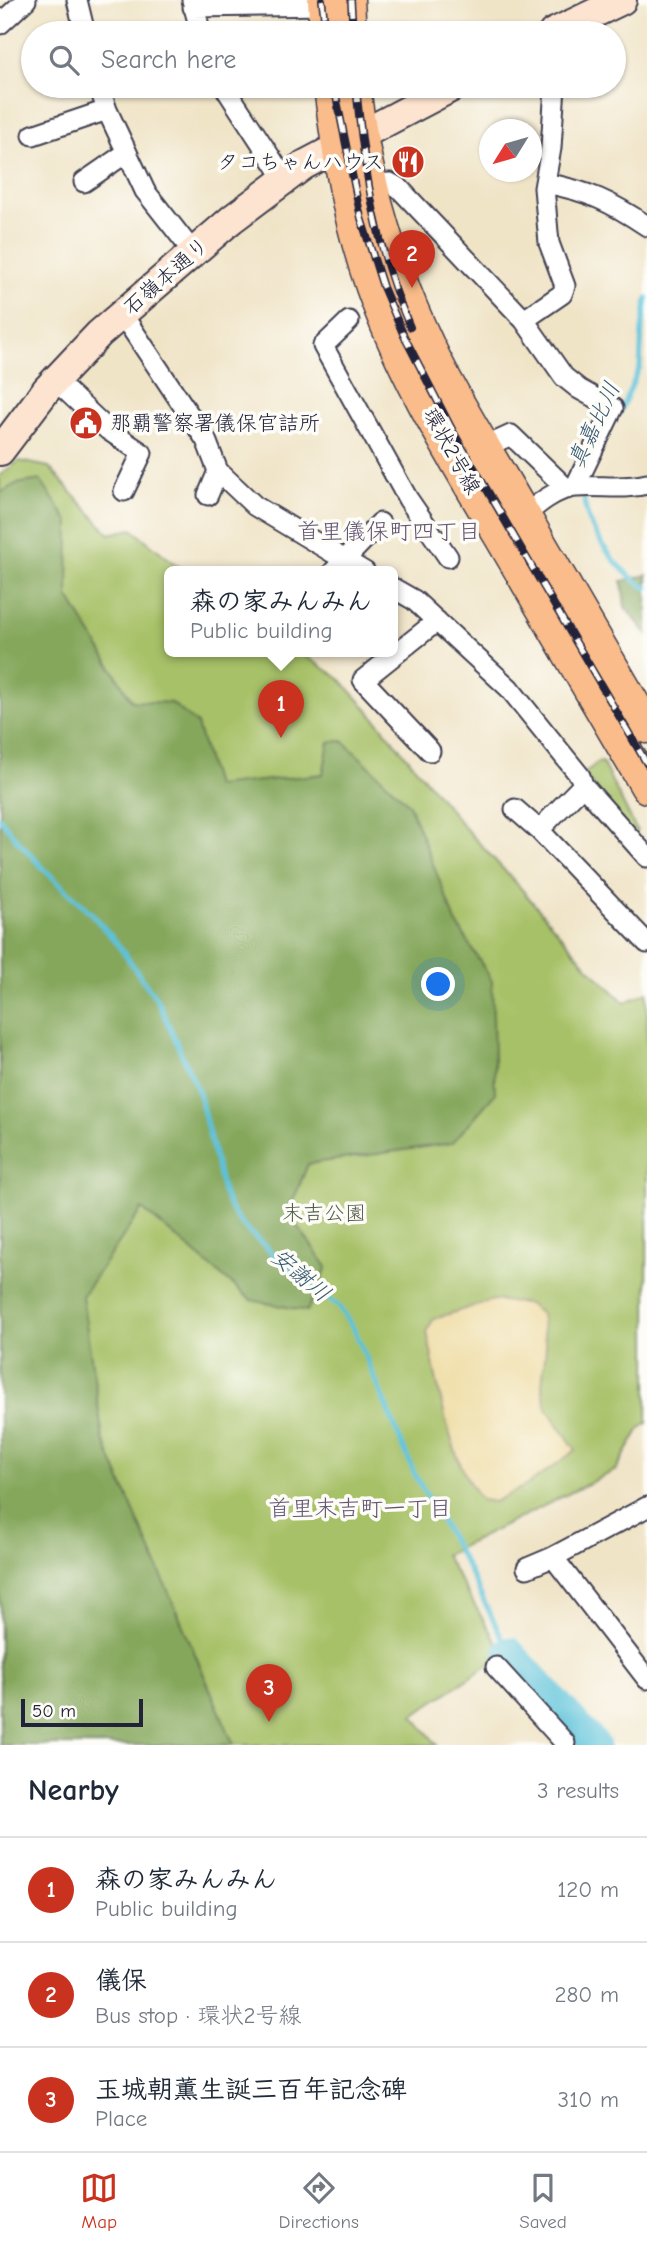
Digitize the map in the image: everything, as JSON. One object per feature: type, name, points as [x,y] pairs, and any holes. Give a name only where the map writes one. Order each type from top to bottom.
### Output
[{"type":"main road","points":[[578,21],[622,0]]},
{"type":"main road","name":"環状2号線","points":[[334,98],[349,141],[372,184],[391,256],[407,298],[454,396],[647,727]]},
{"type":"main road","name":"環状2号線","points":[[353,98],[349,141],[355,230],[382,312],[423,399],[647,787]]},
{"type":"main road","name":"石嶺本通り","points":[[0,451],[55,380],[122,314],[193,252],[284,178],[431,98]]},
{"type":"street","points":[[0,24],[26,0]]},
{"type":"street","points":[[77,0],[83,21]]},
{"type":"street","points":[[198,21],[193,3],[331,9]]},
{"type":"street","points":[[103,98],[145,191],[193,252]]},
{"type":"street","points":[[232,98],[284,178]]},
{"type":"street","points":[[524,320],[562,294],[565,286],[549,243],[545,183],[551,148],[554,98]]},
{"type":"street","points":[[33,135],[107,110]]},
{"type":"street","points":[[84,182],[126,153]]},
{"type":"street","points":[[372,184],[390,183],[399,188],[524,320],[564,377],[613,408],[578,487]]},
{"type":"street","points":[[545,183],[576,188],[612,203],[647,226]]},
{"type":"street","points":[[122,314],[206,440],[218,471],[254,506],[339,566],[380,523]]},
{"type":"street","points":[[349,321],[323,346],[408,499],[448,557]]},
{"type":"street","points":[[55,380],[108,430],[142,453],[124,491]]},
{"type":"street","points":[[485,447],[512,435],[578,487]]},
{"type":"street","points":[[208,495],[218,471]]},
{"type":"street","points":[[500,536],[544,500],[578,487],[647,484]]},
{"type":"street","points":[[398,591],[414,600],[509,688],[580,776],[583,785],[647,857]]},
{"type":"street","points":[[398,652],[437,621]]},
{"type":"street","points":[[392,657],[363,680],[430,751]]},
{"type":"street","points":[[539,830],[583,785]]},
{"type":"street","points":[[515,809],[539,830],[647,943]]},
{"type":"street","points":[[527,1568],[647,1507]]},
{"type":"street","points":[[553,1557],[647,1679]]},
{"type":"street","points":[[496,1667],[564,1744]]},
{"type":"green space","name":"末吉公園","points":[[19,461],[49,467],[109,534],[132,529],[178,566],[164,566],[164,657],[307,657],[339,678],[465,828],[587,966],[625,1003],[647,992],[647,1423],[641,1427],[616,1470],[445,1555],[504,1655],[413,1715],[437,1745],[0,1745],[0,475]]},
{"type":"green space","points":[[40,480],[69,522],[68,596],[132,701],[172,703],[197,724],[215,786],[323,774],[329,742],[343,741],[409,804],[456,922],[492,981],[495,1094],[452,1143],[308,1164],[288,1213],[327,1267],[307,1311],[251,1300],[142,1209],[82,1296],[103,1439],[234,1745],[0,1745],[0,493],[16,484]]},
{"type":"green space","points":[[647,575],[647,634],[625,607],[622,581]]},
{"type":"green space","points":[[602,762],[637,831],[632,834],[584,774]]},
{"type":"sand","points":[[493,1300],[529,1304],[541,1314],[546,1347],[542,1385],[546,1407],[576,1450],[529,1484],[494,1502],[482,1500],[461,1465],[440,1397],[427,1332],[433,1319]]},
{"type":"waterway","name":"真嘉比川","points":[[620,412],[640,367],[647,298]]},
{"type":"waterway","name":"真嘉比川","points":[[584,490],[588,518],[595,532],[624,571],[647,588]]},
{"type":"waterway","name":"安謝川","points":[[0,818],[46,871],[91,913],[116,942],[158,1001],[199,1093],[223,1192],[232,1212],[248,1231],[279,1259],[339,1307],[354,1329],[415,1475],[467,1567],[509,1652]]},
{"type":"waterway","name":"安謝川","points":[[509,1652],[595,1745]]},
{"type":"railway","points":[[322,0],[325,21]]},
{"type":"railway","points":[[351,0],[352,21]]},
{"type":"railway","points":[[336,98],[361,218],[383,287],[404,336],[455,435],[647,764]]},
{"type":"railway","points":[[357,98],[373,209],[388,269],[410,327]]},
{"type":"place","name":"タコちゃんハウス","points":[[408,162]]},
{"type":"place","name":"儀保","points":[[412,288]]},
{"type":"place","name":"那覇警察署儀保官詰所","points":[[86,423]]},
{"type":"place","name":"森の家みんみん","points":[[281,738]]},
{"type":"place","name":"玉城朝薫生誕三百年記念碑","points":[[269,1722]]},
{"type":"district","name":"首里儀保町四丁目","points":[[389,531]]},
{"type":"district","name":"首里末吉町一丁目","points":[[360,1508]]}]
